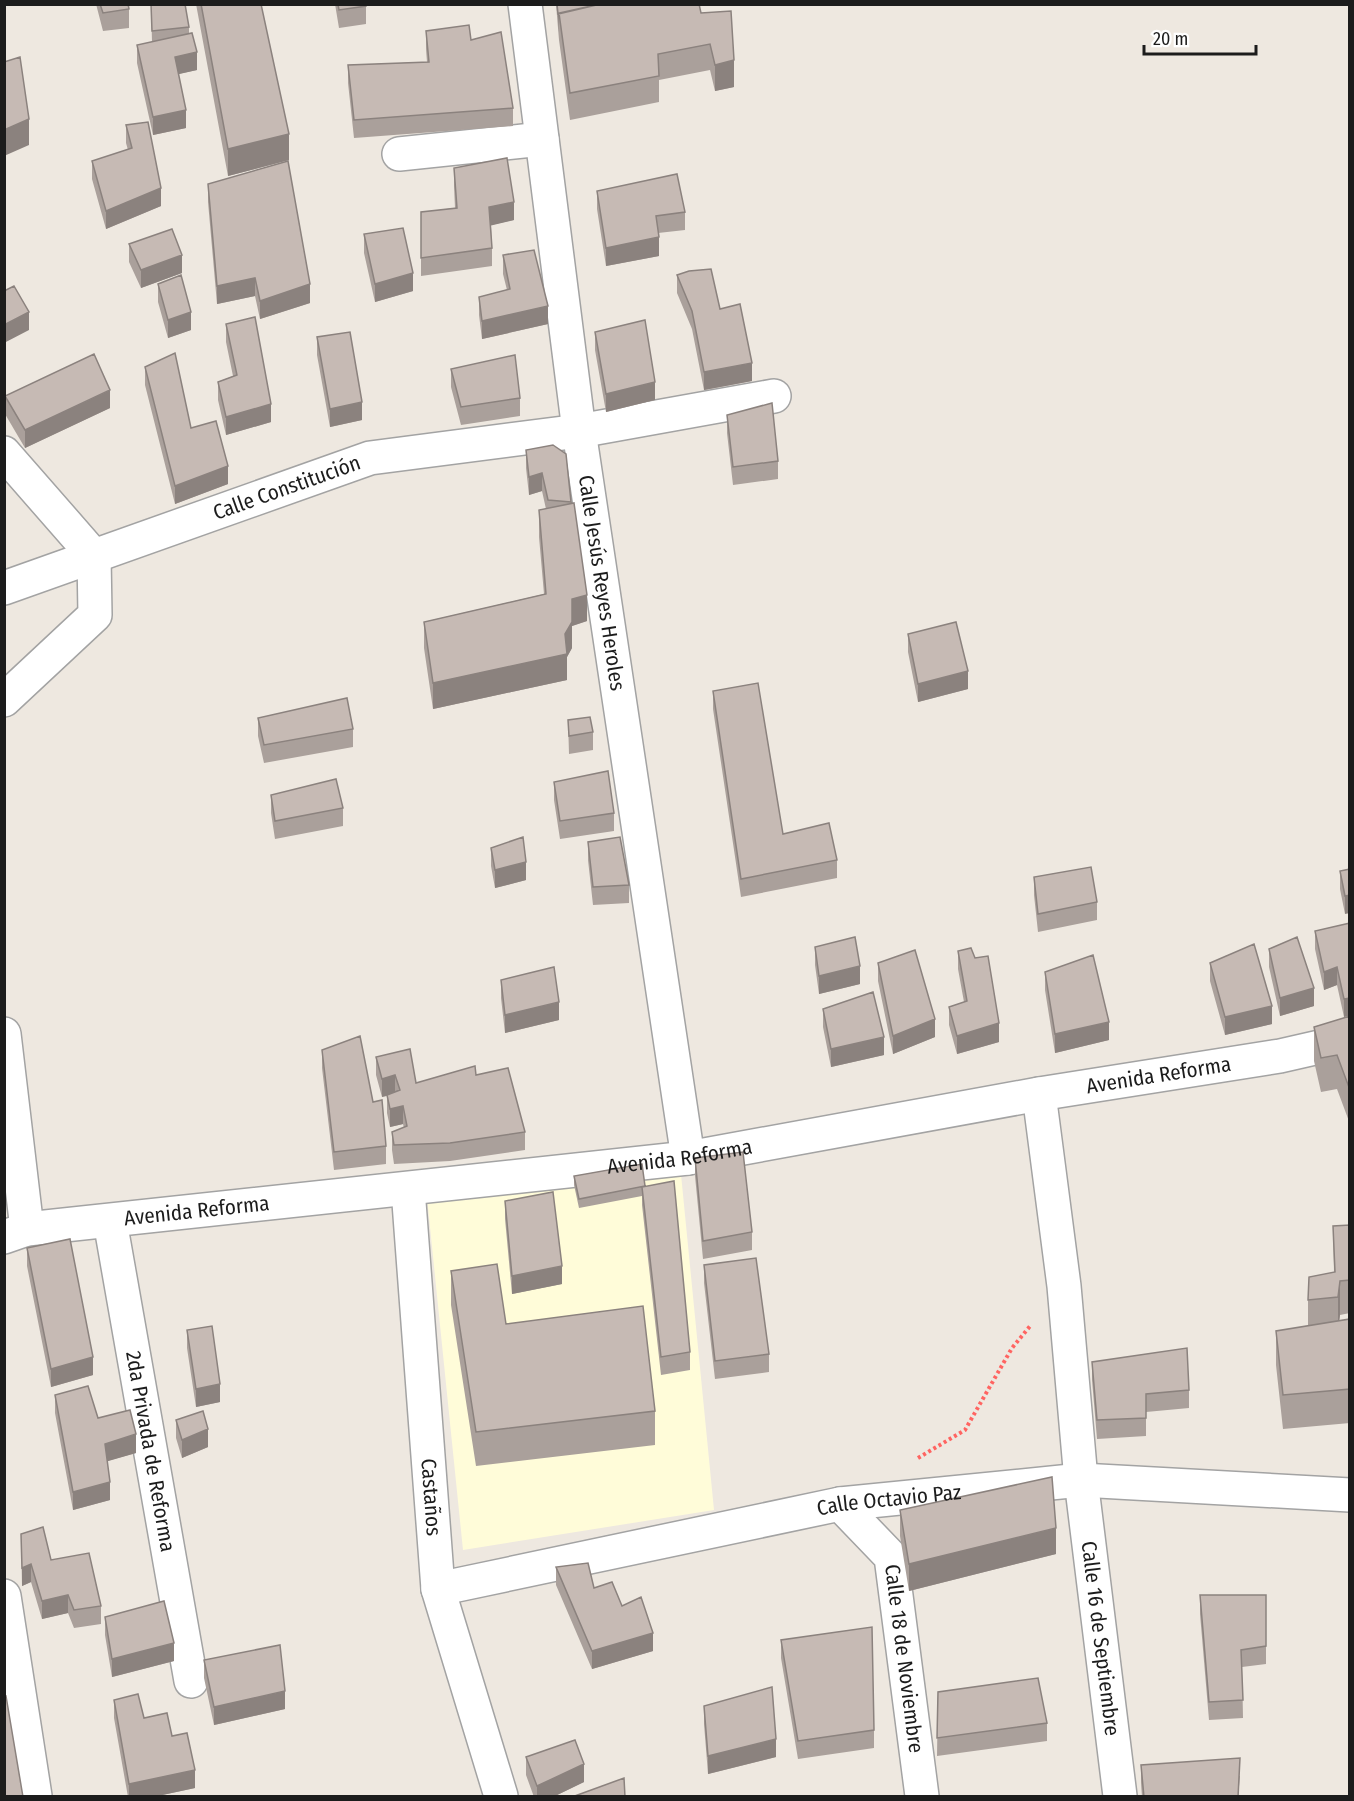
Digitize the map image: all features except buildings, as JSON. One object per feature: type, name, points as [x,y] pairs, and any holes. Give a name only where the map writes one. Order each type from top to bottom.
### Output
[{"type":"street","name":"Calle Jesús Reyes Heroles","points":[[525,4],[579,430],[688,1158]]},
{"type":"street","points":[[399,154],[542,139]]},
{"type":"street","name":"Calle Constitución","points":[[4,588],[370,458],[579,430],[774,396]]},
{"type":"street","points":[[4,453],[94,556],[95,615],[4,700]]},
{"type":"street","points":[[4,1034],[16,1233]]},
{"type":"street","name":"Avenida Reforma","points":[[16,1233],[688,1158],[1039,1094],[1280,1056],[1350,1040]]},
{"type":"street","name":"Calle 16 de Septiembre","points":[[1039,1094],[1064,1286],[1081,1480],[1120,1797]]},
{"type":"street","name":"Castaños","points":[[408,1189],[438,1589],[501,1797]]},
{"type":"street","name":"2da Privada de Reforma","points":[[110,1221],[191,1681]]},
{"type":"street","name":"Calle Octavio Paz","points":[[438,1589],[840,1504],[1081,1480],[1350,1495]]},
{"type":"street","name":"Calle 18 de Noviembre","points":[[840,1504],[891,1557],[922,1797]]},
{"type":"street","points":[[4,1596],[35,1797]]},
{"type":"path","points":[[917,1459],[965,1430],[1012,1348],[1064,1286]]},
{"type":"shaded area","points":[[679,1154],[714,1510],[463,1550],[426,1188]]}]
